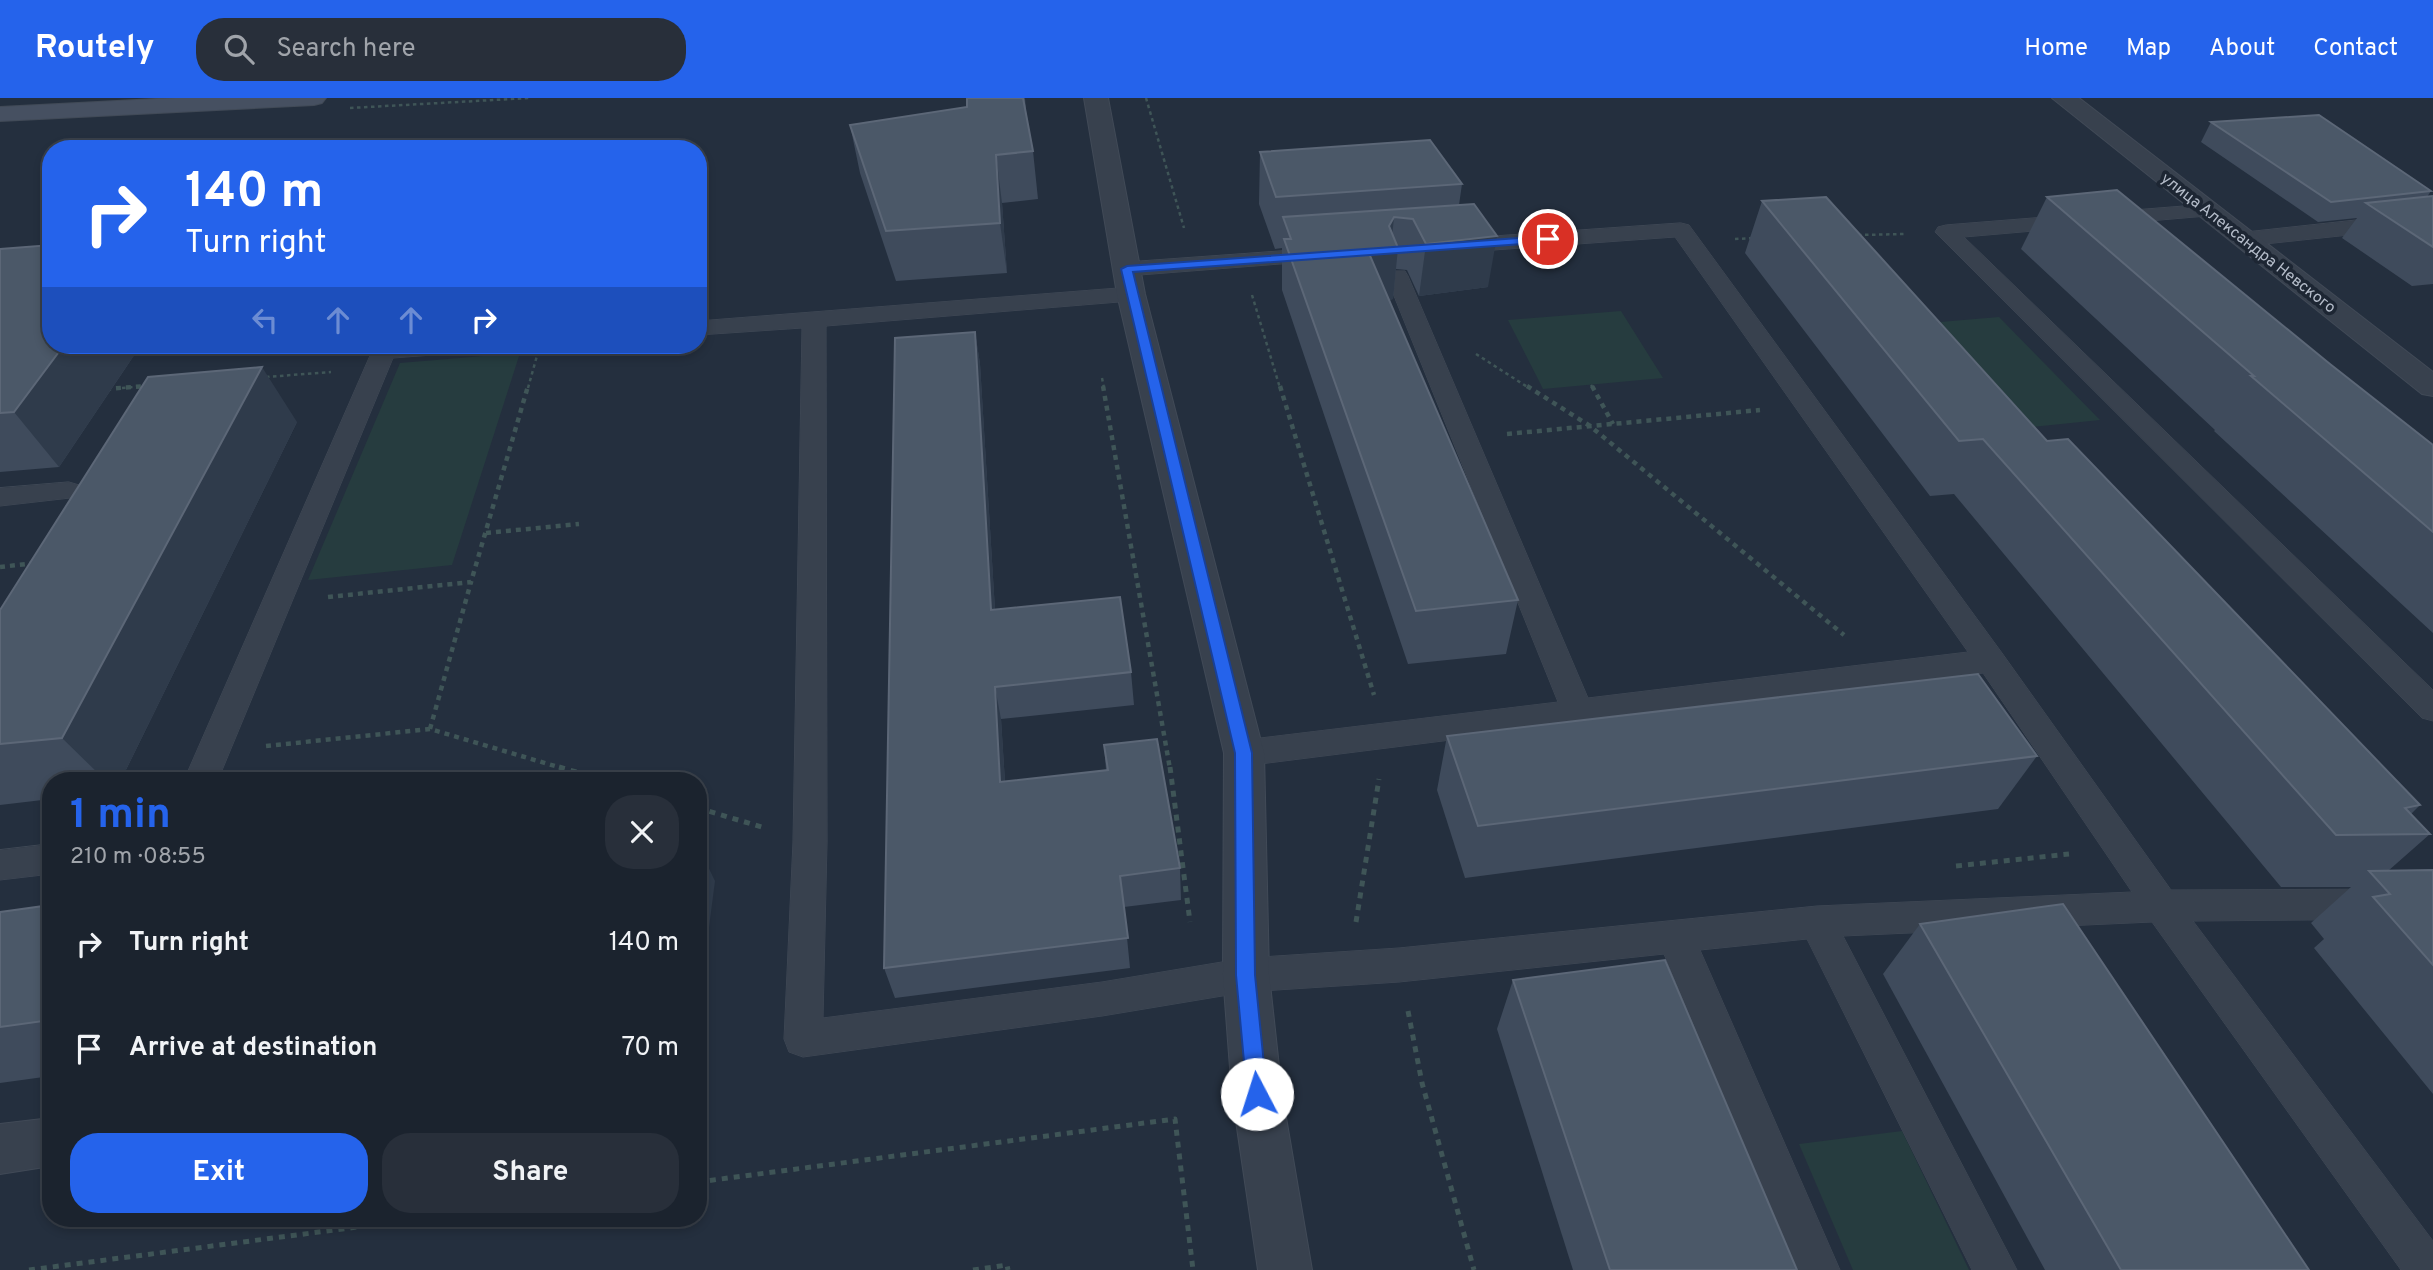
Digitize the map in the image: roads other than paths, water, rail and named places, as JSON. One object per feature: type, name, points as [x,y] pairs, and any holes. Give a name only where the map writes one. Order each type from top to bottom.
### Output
[{"type":"main road","points":[[0,114],[314,98]]},
{"type":"street","points":[[1096,98],[1129,281],[1244,753],[1246,975],[1257,1094],[1284,1270]]},
{"type":"street","name":"улица Александра Невского","points":[[2064,98],[2433,387]]},
{"type":"street","points":[[0,1149],[42,1143]]},
{"type":"lane","points":[[2210,210],[1946,232],[2433,709]]},
{"type":"lane","points":[[2246,239],[2433,219]]},
{"type":"lane","points":[[1578,712],[1413,315],[1402,256],[1681,230],[1991,661],[2161,906],[2428,1270]]},
{"type":"lane","points":[[707,327],[1088,298],[1129,281],[1195,264],[1349,253]]},
{"type":"lane","points":[[814,320],[810,842],[803,1039],[1102,999],[1246,975],[1399,965],[1817,922],[2161,906],[2433,906]]},
{"type":"lane","points":[[204,772],[383,354]]},
{"type":"lane","points":[[0,497],[69,491]]},
{"type":"lane","points":[[1244,753],[1991,661]]},
{"type":"lane","points":[[0,865],[42,860]]},
{"type":"lane","points":[[1817,922],[1995,1270]]},
{"type":"lane","points":[[1675,935],[1818,1270]]}]
